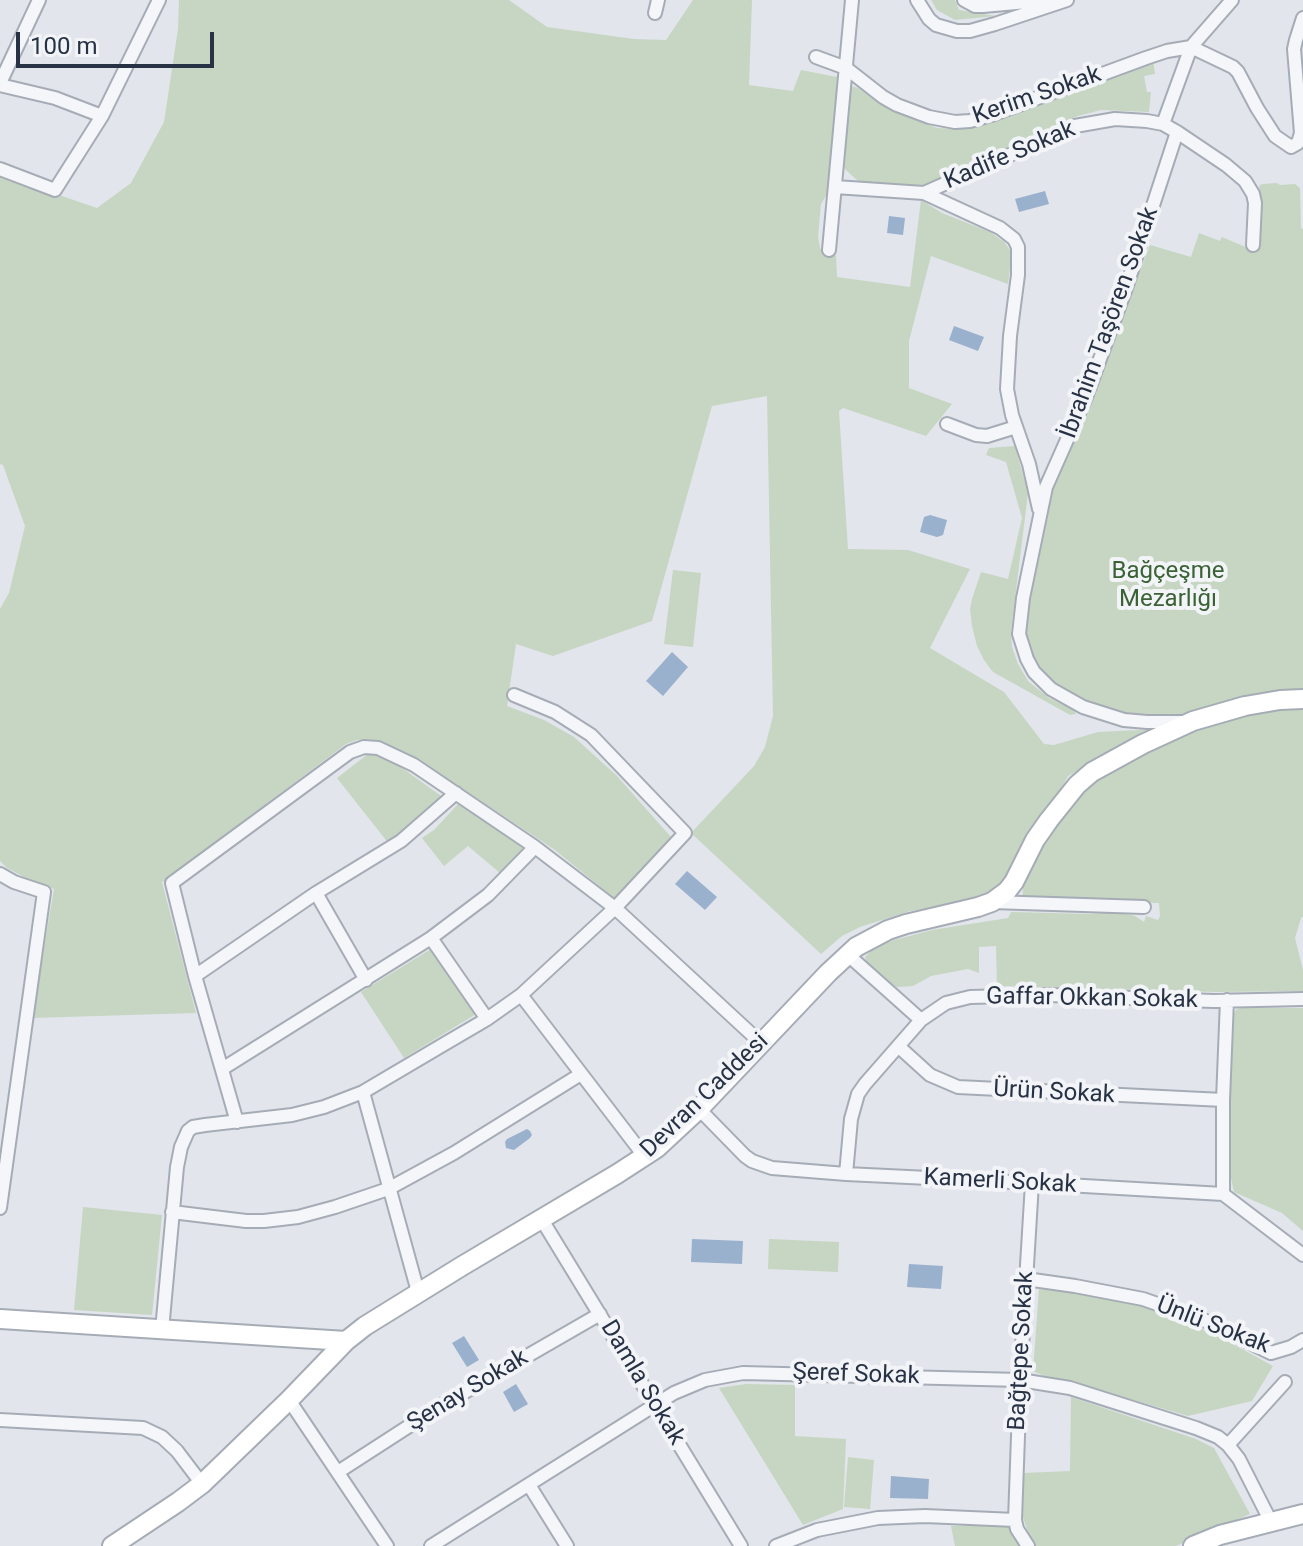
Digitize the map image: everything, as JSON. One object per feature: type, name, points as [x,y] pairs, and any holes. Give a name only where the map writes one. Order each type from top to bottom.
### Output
[{"type":"main road","points":[[992,902],[1014,882],[1035,840],[1065,799],[1092,772],[1193,721],[1245,706],[1303,699]]},
{"type":"main road","name":"Devran Caddesi","points":[[112,1546],[202,1484],[346,1341],[365,1326],[645,1157],[669,1138],[856,947],[888,930],[992,902]]},
{"type":"main road","points":[[0,1319],[346,1341]]},
{"type":"main road","points":[[1193,1546],[1303,1514]]},
{"type":"street","points":[[39,0],[1,82],[102,116]]},
{"type":"street","points":[[0,169],[55,190],[102,116],[159,0]]},
{"type":"street","points":[[829,250],[852,0]]},
{"type":"street","points":[[917,0],[936,25],[970,31],[1067,0]]},
{"type":"street","points":[[964,0],[975,6],[1049,0]]},
{"type":"street","points":[[1163,124],[1191,47],[1232,0]]},
{"type":"street","points":[[1191,47],[1233,67],[1275,136],[1291,147],[1298,143],[1301,133],[1294,49],[1303,18]]},
{"type":"street","name":"Kerim Sokak","points":[[816,57],[846,68],[897,105],[929,117],[955,122],[994,114],[1146,58],[1191,47]]},
{"type":"street","name":"Kadife Sokak","points":[[835,187],[924,193],[1075,126],[1132,119],[1163,124],[1245,181],[1255,203],[1253,245]]},
{"type":"street","name":"İbrahim Taşören Sokak","points":[[1177,132],[1126,288],[1086,397],[1046,487],[1019,624],[1022,646],[1034,672],[1063,696],[1083,707],[1124,720],[1193,721]]},
{"type":"street","points":[[924,193],[1000,228],[1014,239],[1018,247],[1018,275],[1006,376],[1008,401],[1029,464],[1040,512]]},
{"type":"street","points":[[947,424],[987,436],[1016,427]]},
{"type":"street","points":[[162,1330],[177,1167],[188,1131],[193,1127],[292,1115],[324,1107],[363,1092],[487,1019],[521,995],[615,908],[685,833],[591,735],[555,712],[514,695]]},
{"type":"street","points":[[237,1122],[172,883],[350,752],[364,747],[378,748],[414,765],[535,847],[615,908],[761,1043]]},
{"type":"street","points":[[195,976],[316,893],[401,841],[456,793]]},
{"type":"street","points":[[222,1069],[431,938],[488,895],[535,847]]},
{"type":"street","points":[[0,874],[44,892],[0,1208]]},
{"type":"street","points":[[316,893],[366,980]]},
{"type":"street","points":[[992,902],[1144,907]]},
{"type":"street","points":[[431,938],[487,1019]]},
{"type":"street","points":[[847,954],[921,1020]]},
{"type":"street","points":[[521,995],[645,1157]]},
{"type":"street","name":"Gaffar Okkan Sokak","points":[[846,1174],[851,1119],[854,1105],[865,1084],[921,1020],[946,1003],[970,997],[1050,995],[1303,999]]},
{"type":"street","points":[[1227,1000],[1223,1194],[1303,1255]]},
{"type":"street","name":"Ürün Sokak","points":[[898,1046],[930,1075],[958,1087],[1223,1100]]},
{"type":"street","points":[[172,1212],[246,1221],[280,1220],[335,1207],[388,1189],[454,1153],[581,1074]]},
{"type":"street","points":[[363,1092],[418,1292]]},
{"type":"street","name":"Kamerli Sokak","points":[[699,1109],[752,1161],[772,1168],[1223,1194]]},
{"type":"street","name":"Bağtepe Sokak","points":[[1028,1546],[1015,1520],[1032,1183]]},
{"type":"street","name":"Damla Sokak","points":[[542,1220],[741,1546]]},
{"type":"street","name":"Ünlü Sokak","points":[[1026,1279],[1143,1299],[1206,1321],[1271,1353],[1303,1340]]},
{"type":"street","name":"Şenay Sokak","points":[[338,1472],[437,1408],[600,1314]]},
{"type":"street","name":"Şeref Sokak","points":[[431,1546],[674,1393],[705,1380],[743,1373],[1020,1380],[1055,1385],[1196,1428],[1228,1445]]},
{"type":"street","points":[[1271,1522],[1239,1459],[1228,1445],[1285,1382]]},
{"type":"street","points":[[289,1400],[387,1546]]},
{"type":"street","points":[[0,1420],[143,1428],[162,1437],[177,1451],[202,1484]]},
{"type":"street","points":[[529,1485],[567,1546]]},
{"type":"street","points":[[776,1546],[817,1530],[878,1518],[925,1516],[1015,1520]]},
{"type":"green space","points":[[179,0],[509,0],[547,27],[634,39],[666,40],[693,0],[752,0],[749,85],[793,91],[801,70],[837,77],[829,191],[821,204],[818,237],[825,254],[836,256],[837,277],[910,287],[921,200],[942,213],[990,232],[1010,250],[1008,284],[931,256],[909,341],[909,388],[952,404],[926,436],[843,408],[839,411],[848,549],[908,550],[970,569],[930,648],[1004,692],[1044,744],[1054,745],[1098,732],[1159,729],[1068,776],[1005,879],[995,889],[970,902],[910,911],[860,927],[842,936],[821,954],[691,833],[754,766],[765,747],[773,716],[767,396],[712,406],[652,621],[553,656],[516,644],[507,706],[544,720],[574,737],[616,775],[671,837],[614,898],[555,850],[457,785],[401,751],[368,739],[357,740],[346,744],[162,882],[196,1013],[32,1018],[54,889],[28,879],[0,861],[0,609],[9,593],[25,526],[3,465],[0,464],[0,175],[97,208],[131,183],[164,122],[178,29]]},
{"type":"green space","points":[[931,0],[955,0],[959,10],[996,16],[955,20],[937,10]]},
{"type":"green space","points":[[1153,59],[1155,74],[1144,76],[1147,92],[1151,92],[1149,112],[1101,110],[1078,116],[926,185],[870,184],[858,181],[845,169],[843,163],[851,86],[910,118],[937,128],[960,129],[996,121]]},
{"type":"green space","name":"Bağçeşme Mezarlığı","points":[[1295,184],[1300,188],[1303,229],[1303,917],[1295,938],[1303,970],[1303,991],[1217,992],[997,986],[996,946],[979,947],[979,973],[968,969],[931,976],[913,986],[897,987],[883,980],[867,965],[865,957],[875,947],[887,942],[932,930],[1008,918],[1011,912],[1116,912],[1135,916],[1144,922],[1146,916],[1158,920],[1160,916],[1159,903],[1022,899],[1025,872],[1040,844],[1079,793],[1095,780],[1192,722],[1136,719],[1096,706],[1051,681],[1030,653],[1024,631],[1024,616],[1053,481],[1076,436],[1150,245],[1191,257],[1199,233],[1220,241],[1222,237],[1255,251],[1262,204],[1259,186]]},
{"type":"green space","points":[[1015,446],[1028,493],[1011,631],[1012,647],[1028,681],[1076,714],[1070,715],[993,672],[977,646],[972,626],[970,609],[981,572],[1008,579],[1022,518],[1006,462],[986,455],[989,448]]},
{"type":"green space","points":[[673,570],[701,573],[693,647],[664,644]]},
{"type":"green space","points":[[368,754],[395,763],[444,798],[389,844],[337,778]]},
{"type":"green space","points":[[459,803],[523,848],[500,873],[468,846],[444,866],[422,838],[434,830]]},
{"type":"green space","points":[[431,949],[476,1014],[404,1058],[361,992]]},
{"type":"green space","points":[[1241,1008],[1303,1008],[1303,1231],[1282,1213],[1234,1192],[1229,1112],[1233,1015]]},
{"type":"green space","points":[[83,1207],[162,1215],[152,1315],[74,1310]]},
{"type":"green space","points":[[769,1239],[839,1242],[838,1272],[768,1269]]},
{"type":"green space","points":[[1039,1289],[1110,1297],[1157,1309],[1220,1337],[1273,1366],[1252,1401],[1188,1416],[1072,1382],[1051,1379],[1033,1371]]},
{"type":"green space","points":[[746,1384],[795,1385],[795,1436],[846,1439],[843,1509],[803,1525],[719,1388]]},
{"type":"green space","points":[[1071,1397],[1196,1439],[1214,1448],[1250,1514],[1176,1546],[1035,1546],[1022,1514],[1023,1473],[1070,1471]]},
{"type":"green space","points":[[848,1457],[874,1460],[870,1509],[844,1507]]},
{"type":"green space","points":[[951,1526],[1009,1526],[1022,1546],[955,1546]]},
{"type":"water","points":[[1045,191],[1049,204],[1019,212],[1015,199]]},
{"type":"water","points":[[889,216],[905,218],[903,235],[887,233]]},
{"type":"water","points":[[954,326],[984,337],[978,351],[949,340]]},
{"type":"water","points":[[930,515],[947,520],[943,535],[937,537],[920,532],[924,517]]},
{"type":"water","points":[[672,652],[688,667],[663,696],[646,681]]},
{"type":"water","points":[[687,871],[717,897],[705,910],[675,884]]},
{"type":"water","points":[[527,1129],[532,1135],[530,1138],[514,1150],[506,1148],[507,1139]]},
{"type":"water","points":[[692,1239],[743,1241],[742,1264],[691,1262]]},
{"type":"water","points":[[909,1264],[943,1266],[941,1289],[907,1287]]},
{"type":"water","points":[[464,1336],[479,1360],[467,1367],[452,1343]]},
{"type":"water","points":[[516,1384],[528,1404],[514,1412],[503,1392]]},
{"type":"water","points":[[891,1476],[929,1479],[928,1499],[890,1498]]}]
